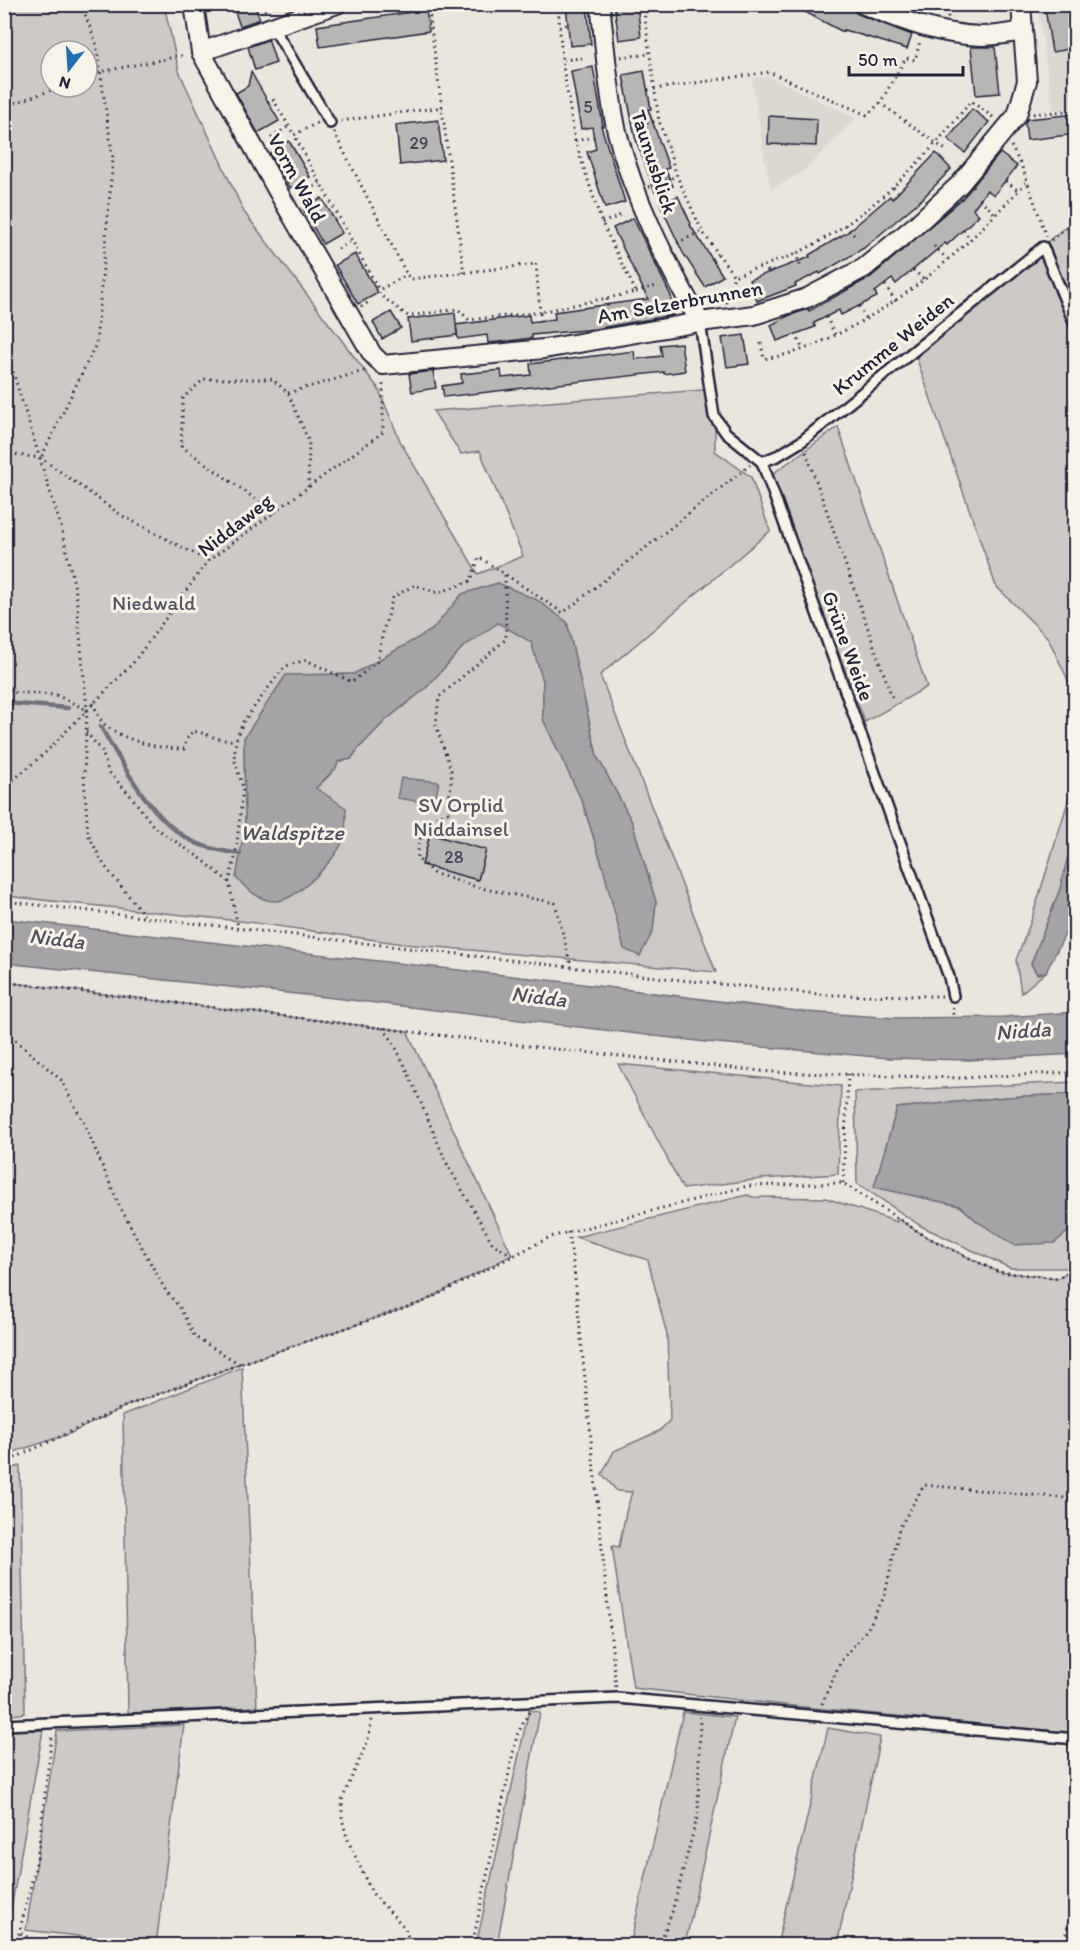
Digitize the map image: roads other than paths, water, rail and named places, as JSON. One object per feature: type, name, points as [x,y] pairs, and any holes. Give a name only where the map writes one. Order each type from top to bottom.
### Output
[{"type":"street","name":"Vorm Wald","points":[[194,4],[201,52],[354,324],[372,354],[383,365]]},
{"type":"street","points":[[201,52],[337,4]]},
{"type":"street","name":"Taunusblick","points":[[600,4],[617,132],[637,192],[662,250],[700,322]]},
{"type":"street","points":[[862,4],[924,28],[950,34],[984,36],[1023,31]]},
{"type":"street","name":"Am Selzerbrunnen","points":[[383,365],[544,349],[754,315],[807,298],[864,268],[915,226],[960,184],[1017,115],[1028,81],[1021,4]]},
{"type":"lane","points":[[273,27],[328,120]]},
{"type":"lane","name":"Krumme Weiden","points":[[760,460],[779,455],[802,441],[1042,247],[1076,327]]},
{"type":"lane","points":[[700,322],[714,416],[726,433],[760,460]]},
{"type":"lane","name":"Grüne Weide","points":[[760,460],[949,977],[953,996]]},
{"type":"lane","points":[[4,1725],[617,1698],[1076,1739]]},
{"type":"water","name":"Waldspitze","points":[[498,583],[537,600],[567,622],[597,756],[632,822],[656,902],[653,931],[640,956],[624,949],[602,864],[582,801],[543,719],[543,681],[531,642],[498,623],[462,648],[426,688],[386,720],[351,759],[338,762],[336,768],[316,788],[346,808],[343,840],[333,858],[315,878],[294,894],[284,899],[270,901],[259,897],[236,878],[245,825],[244,738],[286,675],[354,674],[432,630],[462,594]]},
{"type":"water","points":[[401,778],[439,782],[434,804],[397,798]]},
{"type":"water","points":[[1075,829],[1075,914],[1046,972],[1037,974],[1031,964],[1060,889]]},
{"type":"water","name":"Nidda","points":[[5,919],[566,982],[806,1012],[897,1018],[1004,1017],[1075,1012],[1075,1054],[969,1060],[889,1058],[706,1042],[334,998],[5,963]]},
{"type":"water","points":[[1075,1094],[1075,1226],[1054,1243],[1014,1245],[978,1222],[960,1206],[874,1187],[897,1108],[1006,1097]]},
{"type":"waterway","points":[[4,699],[16,704],[68,708]]},
{"type":"waterway","points":[[101,727],[131,778],[171,827],[204,846],[240,854]]},
{"type":"park label","name":"Niedwald","points":[[154,603]]},
{"type":"park label","name":"SV Orplid Niddainsel","points":[[461,817]]}]
